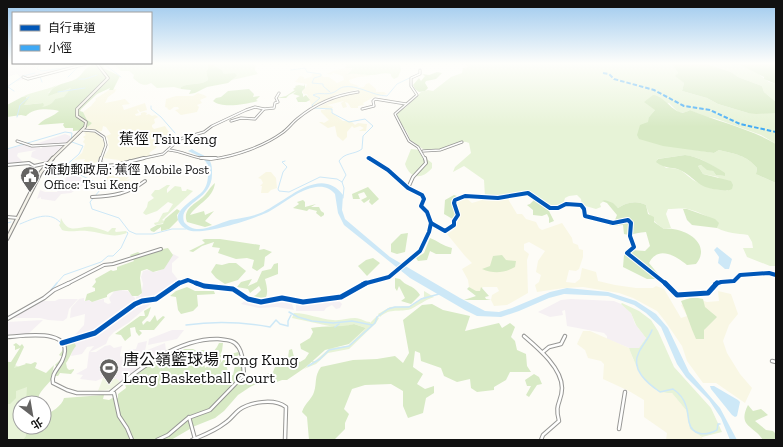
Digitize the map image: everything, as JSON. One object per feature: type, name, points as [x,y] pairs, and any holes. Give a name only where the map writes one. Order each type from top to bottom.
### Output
[{"type":"main road","points":[[7,239],[36,180],[48,163],[83,130],[86,123],[77,115],[77,109],[101,85]]},
{"type":"street","points":[[408,188],[413,177],[426,163],[423,151],[416,144],[409,141],[408,134],[402,129],[396,120],[396,111],[403,108],[417,94],[413,90],[412,85]]},
{"type":"street","points":[[169,150],[185,153],[194,158],[213,159],[279,136],[297,119],[312,109],[339,96],[358,92]]},
{"type":"street","points":[[83,130],[98,132],[105,138],[106,148],[99,160],[102,164],[108,166],[130,162],[160,155],[169,150],[172,145],[179,140],[204,132],[212,126],[250,108],[264,109],[275,107],[275,104],[278,102],[276,98],[279,93]]},
{"type":"street","points":[[362,109],[374,106],[373,101],[375,99],[406,104]]},
{"type":"street","points":[[231,121],[238,118],[255,118],[264,109]]},
{"type":"street","points":[[238,118],[236,116],[240,112]]},
{"type":"street","points":[[17,141],[30,146],[67,144]]},
{"type":"street","points":[[423,151],[440,150],[462,142]]},
{"type":"street","points":[[62,343],[95,333],[135,304],[142,300],[156,299],[166,290],[184,280],[190,280],[204,286],[233,289],[251,300],[264,302],[282,298],[303,302],[341,297],[362,284],[389,277],[420,251],[429,232],[431,223],[427,212],[421,206],[424,197],[408,188],[388,170],[368,158]]},
{"type":"street","points":[[130,162],[135,170]]},
{"type":"street","points":[[7,165],[29,163],[34,166],[48,163]]},
{"type":"street","points":[[92,196],[114,196],[129,190],[133,190],[145,181]]},
{"type":"street","points":[[431,223],[445,231],[452,228],[454,221],[458,216],[454,203],[455,200],[460,198],[496,198],[528,193],[550,208],[558,208],[565,204],[581,205],[587,218],[596,218],[613,223],[626,220],[629,221],[631,224],[630,236],[634,246],[627,253],[659,277],[677,295],[708,293],[714,284],[734,281],[740,275],[769,273],[776,275]]},
{"type":"street","points":[[7,217],[18,218]]},
{"type":"street","points":[[7,319],[44,298],[52,291],[85,276],[104,264],[113,264],[160,248]]},
{"type":"street","points":[[7,337],[47,335],[57,338],[65,348],[65,354],[52,377],[53,383],[66,390],[78,393],[111,392],[134,373],[152,361],[175,349],[208,339],[232,341],[242,352],[244,376],[210,410],[189,417],[168,435],[157,440]]},
{"type":"street","points":[[524,336],[543,352],[558,373],[562,386],[556,409],[559,421],[543,435],[541,440]]},
{"type":"street","points":[[543,352],[549,347],[561,344],[565,336]]},
{"type":"street","points":[[772,361],[776,362]]},
{"type":"street","points":[[111,392],[115,394],[119,416],[127,428],[132,440]]},
{"type":"street","points":[[619,430],[622,415],[621,405],[625,392]]},
{"type":"street","points":[[189,417],[193,440],[220,427],[242,408],[264,402],[282,404],[286,407],[285,440]]},
{"type":"shaded area","points":[[307,85],[359,86],[356,88],[371,85],[376,89],[376,92],[384,92],[387,94],[374,97],[363,103],[364,105],[358,106],[358,108],[351,108],[348,103],[345,102],[347,107],[343,108],[341,103],[344,101],[327,105],[333,107],[331,112],[343,121],[351,121],[355,125],[358,123],[367,124],[366,131],[359,131],[364,128],[360,126],[354,128],[352,126],[347,132],[347,137],[343,141],[337,136],[335,126],[328,128],[319,122],[324,123],[329,120],[321,112],[321,110],[325,109],[315,109],[339,97],[360,93],[358,89],[337,94],[312,107],[307,94],[304,94],[302,91],[298,90],[306,87]]},
{"type":"shaded area","points":[[116,89],[115,92],[108,97],[105,103],[125,99],[130,104],[122,105],[124,110],[145,103],[147,110],[140,112],[138,109],[137,110],[139,113],[135,114],[136,116],[141,115],[141,113],[144,112],[147,113],[146,115],[155,115],[158,117],[154,119],[155,123],[152,127],[154,129],[165,126],[168,131],[178,138],[177,140],[174,137],[158,142],[156,148],[149,153],[152,156],[123,163],[119,160],[103,158],[109,149],[108,139],[106,136],[111,134],[106,127],[103,126],[102,131],[96,132],[105,142],[105,147],[97,162],[91,164],[84,161],[85,159],[74,160],[82,153],[85,144],[83,142],[85,139],[83,137],[86,135],[84,133],[89,129],[87,127],[92,123],[87,120],[83,112],[91,106],[96,100],[95,99],[109,90]]},
{"type":"shaded area","points":[[198,93],[207,97],[200,100],[202,103],[197,105],[199,107],[197,112],[181,115],[175,110],[179,109],[178,107],[174,107],[170,110],[165,107],[166,99],[176,96],[193,96]]},
{"type":"shaded area","points":[[65,134],[70,136],[70,140],[66,144],[32,145]]},
{"type":"shaded area","points":[[23,145],[40,147],[41,149],[42,147],[63,146],[47,161],[42,161],[31,157],[32,152],[36,150],[18,153],[17,156],[23,162],[7,164],[7,149]]},
{"type":"shaded area","points":[[132,172],[126,180],[131,179],[124,183],[109,187],[111,182],[106,181],[109,175]]},
{"type":"shaded area","points":[[266,172],[271,172],[276,178],[277,188],[268,193],[261,193],[262,186],[260,186],[263,183],[261,179],[258,178]]},
{"type":"shaded area","points":[[70,173],[80,176],[87,182],[71,193],[61,194],[55,201],[41,199],[41,197],[37,199],[40,190],[45,192],[57,192],[63,181]]},
{"type":"shaded area","points":[[466,198],[472,203],[482,200],[492,201],[508,199],[517,214],[522,214],[526,219],[536,222],[542,230],[562,223],[572,238],[573,243],[578,245],[579,249],[583,250],[583,257],[579,269],[576,271],[569,270],[566,282],[575,283],[580,279],[582,268],[596,272],[598,281],[636,288],[653,288],[656,286],[664,289],[681,318],[687,316],[681,305],[698,299],[707,302],[719,301],[718,291],[731,294],[738,314],[729,325],[723,341],[727,353],[740,374],[752,388],[745,403],[716,383],[703,383],[687,361],[682,346],[657,311],[633,298],[619,293],[583,287],[537,292],[535,285],[539,282],[541,275],[536,272],[538,261],[545,251],[529,242],[524,244],[524,250],[529,254],[527,260],[528,293],[507,305],[494,306],[491,300],[492,295],[499,291],[497,287],[483,287],[478,293],[469,287],[468,280],[462,269],[472,263],[447,234],[453,230],[460,217],[457,204],[458,200]]},
{"type":"shaded area","points":[[173,254],[179,257],[172,263],[172,272],[179,281],[156,299],[137,302],[136,297],[141,295],[143,284],[141,277],[143,271],[147,270],[156,272],[165,268],[165,263]]},
{"type":"shaded area","points":[[119,288],[121,290],[128,291],[135,298],[136,302],[98,330],[76,337],[75,335],[84,325],[85,314],[70,318],[71,308],[79,299],[84,298],[84,301],[89,300],[91,302],[104,299],[104,302],[108,304],[111,303],[109,298],[116,289]]},
{"type":"shaded area","points":[[59,299],[78,299],[69,309],[67,318],[63,321],[40,318],[13,318],[41,301],[55,301]]},
{"type":"shaded area","points":[[282,299],[291,301],[294,310],[277,307],[259,308],[241,304],[246,300],[260,303]]},
{"type":"shaded area","points":[[337,299],[342,304],[340,308],[336,309],[332,305],[324,311],[296,311],[296,302]]},
{"type":"shaded area","points":[[561,300],[614,301],[621,304],[631,313],[635,324],[646,338],[639,348],[629,348],[607,339],[607,336],[604,333],[567,326],[565,310],[562,311],[563,315],[550,317],[538,312]]},
{"type":"shaded area","points":[[146,301],[153,302],[128,323],[114,332],[109,337],[106,344],[90,352],[96,352],[105,346],[110,345],[114,348],[122,346],[120,356],[123,357],[122,359],[130,359],[133,355],[128,350],[136,349],[138,343],[147,341],[145,351],[165,343],[166,351],[149,360],[146,364],[120,382],[117,379],[103,378],[96,381],[80,379],[83,375],[76,374],[87,368],[89,352],[94,346],[87,347],[82,354],[71,356],[74,341],[90,336],[135,305]]},
{"type":"shaded area","points":[[43,320],[28,334],[7,334],[7,322]]},
{"type":"shaded area","points":[[172,330],[184,330],[177,339],[148,345],[149,339]]},
{"type":"shaded area","points":[[583,331],[590,331],[629,348],[633,359],[657,391],[672,393],[686,410],[690,429],[702,437],[703,440],[666,440],[667,433],[644,417],[644,400],[603,379],[604,364],[601,361],[588,358],[585,350],[577,344]]},
{"type":"green space","points":[[57,85],[48,93],[72,88],[64,98],[55,99],[46,107],[41,108],[42,103],[24,105],[27,99],[26,96],[22,97]]},
{"type":"green space","points":[[116,85],[113,90],[109,90],[110,88],[97,94],[81,109],[80,111],[83,112],[87,120],[92,123],[81,130],[73,131],[73,128],[65,128],[63,125],[64,123],[38,125],[59,111],[51,109],[32,111],[26,116],[21,115],[7,117],[7,105],[22,97],[27,96],[26,98],[28,99],[24,105],[43,103],[44,105],[42,107],[53,102],[55,99],[64,97],[71,88],[48,96],[56,86]]},
{"type":"green space","points":[[153,85],[189,85],[181,87],[181,89],[174,87],[157,88]]},
{"type":"green space","points":[[188,85],[218,85],[207,87],[195,93],[189,94],[191,90],[181,89],[181,87]]},
{"type":"green space","points":[[305,85],[305,88],[302,91],[303,97],[306,95],[310,100],[306,102],[298,102],[296,98],[300,96],[293,94],[297,91],[286,98],[277,98],[286,96],[295,90],[293,89],[296,87],[295,86]]},
{"type":"green space","points":[[413,85],[426,85],[428,88],[425,91],[419,92]]},
{"type":"green space","points":[[441,85],[684,85],[682,91],[707,98],[718,104],[748,113],[776,113],[776,144],[761,135],[714,118],[702,116],[690,110],[686,112],[678,112],[669,103],[655,110],[649,117],[690,149],[714,153],[719,150],[740,156],[749,160],[757,168],[756,173],[758,175],[776,183],[776,266],[770,266],[747,257],[743,248],[753,248],[752,242],[748,235],[721,230],[717,228],[718,223],[715,221],[688,209],[668,209],[666,214],[671,228],[664,229],[652,219],[646,205],[643,203],[628,203],[618,208],[605,200],[600,204],[601,207],[596,209],[582,205],[581,199],[577,195],[565,198],[563,205],[554,208],[530,192],[500,197],[485,197],[484,180],[464,166],[453,172],[455,167],[471,153],[469,143],[458,143],[435,151],[429,151],[423,149],[410,140],[408,133],[400,121],[397,114],[398,111],[405,108],[421,92],[428,90],[433,91]],"holes":[[[685,155],[701,160],[716,168],[725,176],[716,175],[713,171],[701,165],[698,166],[703,174],[718,177],[728,191],[705,186],[677,169],[666,168],[657,159]]]},
{"type":"green space","points":[[684,85],[759,85],[762,86],[764,92],[776,102],[776,113],[748,113],[718,104],[707,98],[682,91]]},
{"type":"green space","points":[[759,85],[776,85],[776,102],[764,92],[762,86]]},
{"type":"green space","points":[[249,89],[254,94],[253,97],[260,96],[256,100],[258,101],[222,105],[213,101],[228,91]]},
{"type":"green space","points":[[653,95],[663,99],[675,110],[680,112],[690,110],[744,129],[776,144],[776,183],[756,174],[757,168],[749,160],[735,154],[719,150],[714,153],[663,146],[639,139],[637,135],[640,125],[648,122],[649,117],[655,110],[644,102]]},
{"type":"green space","points":[[411,149],[421,150],[423,156],[432,163],[432,168],[424,175],[413,175],[407,169],[405,164]]},
{"type":"green space","points":[[685,155],[700,159],[725,173],[725,176],[716,175],[713,171],[707,170],[701,165],[698,166],[703,174],[731,181],[733,185],[732,189],[725,191],[707,188],[682,171],[663,166],[656,162],[658,159]]},
{"type":"green space","points":[[215,183],[214,188],[208,197],[190,215],[204,211],[205,215],[214,211],[205,221],[212,225],[205,227],[187,222],[186,213],[188,210],[204,196]]},
{"type":"green space","points":[[167,185],[170,185],[167,189],[167,193],[175,186],[181,187],[182,191],[186,191],[187,189],[193,191],[162,220],[165,221],[164,223],[155,225],[154,223],[158,222],[163,213],[168,212],[173,204],[168,202],[157,211],[146,215],[143,213],[148,202],[154,198],[151,195],[155,190],[159,190]]},
{"type":"green space","points":[[368,187],[379,199],[372,205],[369,202],[370,199],[364,203],[361,200],[367,197],[364,192],[358,194],[360,199],[353,199],[352,194]]},
{"type":"green space","points":[[454,195],[457,196],[451,201],[456,214],[456,221],[444,214],[445,200]]},
{"type":"green space","points":[[303,200],[305,202],[305,207],[316,204],[311,207],[319,207],[324,215],[321,217],[316,213],[317,211],[309,209],[307,211],[293,208],[299,204],[297,202]]},
{"type":"green space","points":[[534,200],[549,211],[554,221],[549,223],[547,214],[542,216],[533,215],[533,210],[527,205]]},
{"type":"green space","points":[[605,200],[613,203],[618,208],[624,204],[632,202],[643,203],[646,205],[648,214],[654,217],[654,222],[664,229],[679,230],[687,233],[694,238],[701,249],[700,256],[696,264],[687,265],[673,256],[662,253],[657,254],[649,263],[658,274],[657,279],[647,279],[623,267],[624,255],[632,250],[645,251],[650,246],[646,232],[624,234],[623,225],[610,226],[608,222],[615,220],[617,215],[607,203],[602,201]]},
{"type":"green space","points":[[177,209],[180,211],[177,215],[178,220],[169,229],[161,231],[161,227],[154,232],[151,231],[150,229],[157,225],[163,224],[165,219]]},
{"type":"green space","points":[[683,209],[715,219],[719,223],[717,228],[692,225],[687,220]]},
{"type":"green space","points":[[61,218],[67,227],[71,228],[92,227],[108,232],[112,228],[116,228],[116,232],[126,231],[127,233],[122,235],[112,235],[87,231],[65,231],[62,230],[59,225]]},
{"type":"green space","points":[[408,233],[405,252],[397,254],[391,252],[391,244],[401,234]]},
{"type":"green space","points":[[430,238],[452,248],[451,254],[436,254],[430,251],[427,260],[418,261],[416,258],[424,253]]},
{"type":"green space","points":[[220,239],[260,245],[259,250],[264,249],[272,252],[265,257],[264,266],[257,271],[252,268],[254,260],[247,258],[236,259],[218,253],[220,248],[212,247],[214,242],[202,246],[193,252],[189,251],[205,243],[202,240]]},
{"type":"green space","points":[[168,248],[173,255],[164,269],[153,272],[147,269],[141,271],[140,278],[142,293],[138,296],[132,296],[128,290],[120,290],[112,292],[107,295],[107,297],[92,302],[89,300],[85,301],[87,294],[95,291],[95,288],[92,287],[96,282],[95,279],[111,270],[117,270],[117,267],[134,261],[130,255],[138,252],[142,255]]},
{"type":"green space","points":[[502,255],[506,260],[516,261],[515,267],[507,271],[499,272],[491,272],[482,269],[490,266],[493,256]]},
{"type":"green space","points":[[373,258],[380,263],[367,276],[358,266],[366,260]]},
{"type":"green space","points":[[236,263],[246,271],[238,280],[225,284],[216,278],[211,272],[216,264],[222,265]]},
{"type":"green space","points":[[278,263],[278,274],[265,279],[267,293],[264,301],[252,297],[261,290],[259,286],[250,293],[248,289],[237,287],[241,282],[252,279],[248,286],[257,282],[262,271],[271,269],[274,264]]},
{"type":"green space","points":[[395,278],[400,279],[413,287],[420,295],[411,304],[401,301],[405,298],[399,286],[397,291],[395,288]]},
{"type":"green space","points":[[187,287],[195,291],[214,291],[215,294],[197,295],[198,306],[193,311],[181,314],[178,310],[176,297],[170,296],[176,291]]},
{"type":"green space","points":[[469,287],[476,291],[480,291],[481,287],[489,296],[485,297],[486,299],[491,300],[464,300],[476,296],[467,289]]},
{"type":"green space","points":[[424,291],[434,297],[411,309],[391,311],[380,317],[378,314],[390,307],[410,306],[424,297]]},
{"type":"green space","points":[[693,297],[703,299],[705,307],[717,317],[704,330],[704,339],[696,339],[681,301]]},
{"type":"green space","points":[[622,303],[639,311],[651,320],[658,331],[674,367],[711,408],[722,432],[702,437],[690,429],[686,410],[672,393],[664,393],[659,391],[643,377],[629,348],[639,348],[646,338],[636,325],[631,313],[621,304]]},
{"type":"green space","points":[[432,304],[443,310],[470,316],[465,331],[499,323],[502,328],[510,323],[515,327],[511,337],[515,341],[517,350],[526,354],[527,366],[531,372],[510,372],[506,380],[494,387],[494,390],[477,392],[471,388],[470,379],[457,382],[444,376],[441,368],[421,361],[420,353],[415,351],[413,367],[423,374],[417,384],[425,389],[434,386],[434,393],[426,398],[423,413],[408,418],[403,406],[403,391],[391,384],[365,385],[352,389],[344,409],[349,414],[345,423],[345,429],[334,440],[309,440],[307,417],[302,412],[313,394],[317,373],[321,367],[353,360],[377,359],[395,356],[403,363],[409,353],[403,320],[422,305]]},
{"type":"green space","points":[[151,307],[148,316],[142,322],[143,325],[147,321],[150,322],[155,315],[157,321],[163,316],[165,317],[154,330],[139,330],[142,333],[139,336],[135,327],[130,328],[131,336],[125,341],[121,335],[115,334],[140,316],[145,316],[144,311]]},
{"type":"green space","points":[[294,313],[333,320],[357,318],[370,323],[377,316],[379,318],[376,323],[349,349],[328,353],[316,364],[304,369],[330,348],[348,346],[366,328],[354,324],[340,328],[335,327],[337,325],[334,327],[292,318]]},
{"type":"green space","points":[[354,324],[366,328],[349,344],[325,350],[306,367],[287,380],[274,383],[270,381],[258,383],[250,387],[238,395],[224,411],[215,418],[195,426],[171,440],[23,440],[26,435],[52,435],[52,412],[61,404],[64,398],[104,395],[103,399],[109,400],[114,397],[115,399],[118,398],[118,394],[126,388],[125,384],[129,381],[127,378],[138,373],[150,363],[170,352],[173,353],[185,349],[193,349],[203,357],[205,368],[216,361],[217,358],[204,356],[201,350],[213,351],[219,343],[223,343],[220,355],[222,355],[220,358],[220,364],[227,355],[238,352],[240,354],[226,364],[229,376],[233,375],[236,361],[240,356],[240,362],[245,368],[246,372],[241,374],[242,379],[246,381],[273,372],[275,367],[288,358],[289,350],[292,349],[294,360],[300,362],[305,359],[309,353],[301,349],[300,344],[310,338],[313,332],[311,328]]},
{"type":"green space","points":[[72,337],[76,346],[66,363],[69,370],[74,369],[71,374],[60,373],[58,376],[54,376],[39,395],[26,395],[27,387],[16,391],[16,395],[12,395],[12,402],[7,404],[7,359],[8,362],[11,362],[20,348],[15,350],[15,346],[13,345],[16,343],[20,346],[22,344],[24,347],[14,368],[26,364],[25,363],[31,364],[35,362],[37,363],[35,368],[46,373],[54,365],[52,374],[60,369],[55,365],[63,357],[59,355],[68,343],[66,341]]},
{"type":"green space","points":[[7,361],[41,378],[39,395],[12,395],[12,435],[35,435],[34,440],[7,440]]},
{"type":"green space","points":[[534,374],[539,377],[542,384],[537,385],[529,397],[526,395],[531,386],[527,386],[525,380]]},
{"type":"green space","name":"唐公嶺籃球場 Tong Kung Leng Basketball Court","points":[[103,378],[117,379],[120,382],[112,389],[98,391]]},
{"type":"green space","points":[[748,405],[753,411],[761,409],[768,415],[755,421],[766,430],[773,431],[776,434],[776,440],[763,440],[748,425],[744,418]]},
{"type":"water","points":[[192,149],[208,159],[212,166],[211,182],[207,190],[190,205],[184,215],[184,222],[194,229],[206,228],[230,220],[259,214],[303,188],[314,184],[324,183],[334,187],[343,195],[342,210],[345,219],[390,257],[485,311],[499,312],[550,292],[567,288],[608,292],[636,301],[656,314],[668,328],[689,372],[720,408],[737,440],[730,440],[721,418],[709,400],[686,377],[677,364],[661,327],[646,313],[634,305],[608,296],[564,294],[549,298],[501,317],[477,316],[410,278],[344,225],[338,213],[335,194],[331,190],[324,187],[304,190],[270,211],[228,226],[202,231],[186,229],[180,223],[178,218],[179,213],[188,203],[203,191],[208,176],[206,162],[188,151]]},
{"type":"water","points":[[717,247],[732,259],[729,269],[725,269],[718,263],[719,257],[714,250]]},
{"type":"water","points":[[710,386],[714,386],[740,402],[737,416],[735,417],[732,415]]},
{"type":"waterway","points":[[323,85],[330,92]]},
{"type":"waterway","points":[[342,182],[346,175],[339,161],[344,156],[362,149],[363,136],[373,126],[365,119],[349,122],[332,113],[332,109],[313,108],[312,105],[320,98],[313,95],[327,94],[342,88],[354,87],[387,96],[396,85]]},
{"type":"waterway","points":[[8,87],[14,91]]},
{"type":"waterway","points":[[58,92],[85,88]]},
{"type":"waterway","points":[[17,117],[20,105],[29,97]]},
{"type":"waterway","points":[[151,106],[151,109],[161,117],[175,133]]},
{"type":"waterway","points":[[7,149],[65,132],[72,133],[71,140]]},
{"type":"waterway","points":[[72,142],[83,146],[79,154],[64,167],[101,185],[100,190],[90,202],[92,209],[119,218],[129,231],[136,234],[153,234],[172,229],[186,229]]},
{"type":"waterway","points":[[285,161],[282,162],[287,167],[283,172],[278,189],[279,191],[289,192],[320,177],[337,179],[342,182]]},
{"type":"waterway","points":[[342,182],[344,188],[343,198]]},
{"type":"waterway","points":[[20,224],[45,216],[55,218],[60,222]]},
{"type":"waterway","points":[[7,223],[11,222]]},
{"type":"waterway","points":[[56,284],[64,275],[101,262],[108,256],[113,256],[121,248],[128,233],[127,232]]},
{"type":"waterway","points":[[51,290],[57,283]]},
{"type":"waterway","points":[[308,366],[320,359],[329,350],[349,346],[375,323],[377,317],[388,309],[395,307],[409,307],[421,299],[439,294]]},
{"type":"waterway","points":[[289,312],[298,317],[312,321],[333,323],[352,321],[372,325]]},
{"type":"waterway","points":[[186,325],[228,323],[270,327],[276,320],[280,324],[288,326],[288,321],[291,315]]},
{"type":"waterway","points":[[335,327],[339,324]]},
{"type":"waterway","points":[[652,330],[637,358],[638,370],[641,375],[660,392],[673,389],[679,394],[685,403],[691,427],[696,432],[700,434],[713,432],[717,430],[718,424],[720,424]]},
{"type":"marked path","points":[[635,85],[654,90],[684,106],[710,110],[740,124],[776,132]]},
{"type":"cycle path","points":[[62,343],[95,333],[135,304],[142,301],[156,299],[171,287],[182,281],[188,280],[204,286],[233,289],[248,299],[261,302],[282,298],[303,302],[341,297],[362,284],[389,277],[420,251],[429,232],[431,223],[427,212],[421,206],[424,199],[422,195],[408,188],[388,170],[368,158]]},
{"type":"cycle path","points":[[431,223],[445,231],[454,225],[454,221],[458,215],[454,203],[455,200],[465,196],[498,198],[528,193],[550,208],[558,208],[566,204],[581,205],[584,209],[585,216],[613,223],[628,220],[631,223],[630,236],[634,247],[627,253],[659,277],[677,295],[708,293],[716,283],[734,281],[740,275],[769,273],[776,275]]},
{"type":"place","name":"流動郵政局: 蕉徑 Mobile Post Office: Tsui Keng","points":[[30,193]]},
{"type":"place","name":"唐公嶺籃球場 Tong Kung Leng Basketball Court","points":[[109,385]]},
{"type":"district","name":"蕉徑 Tsiu Keng","points":[[168,139]]}]
